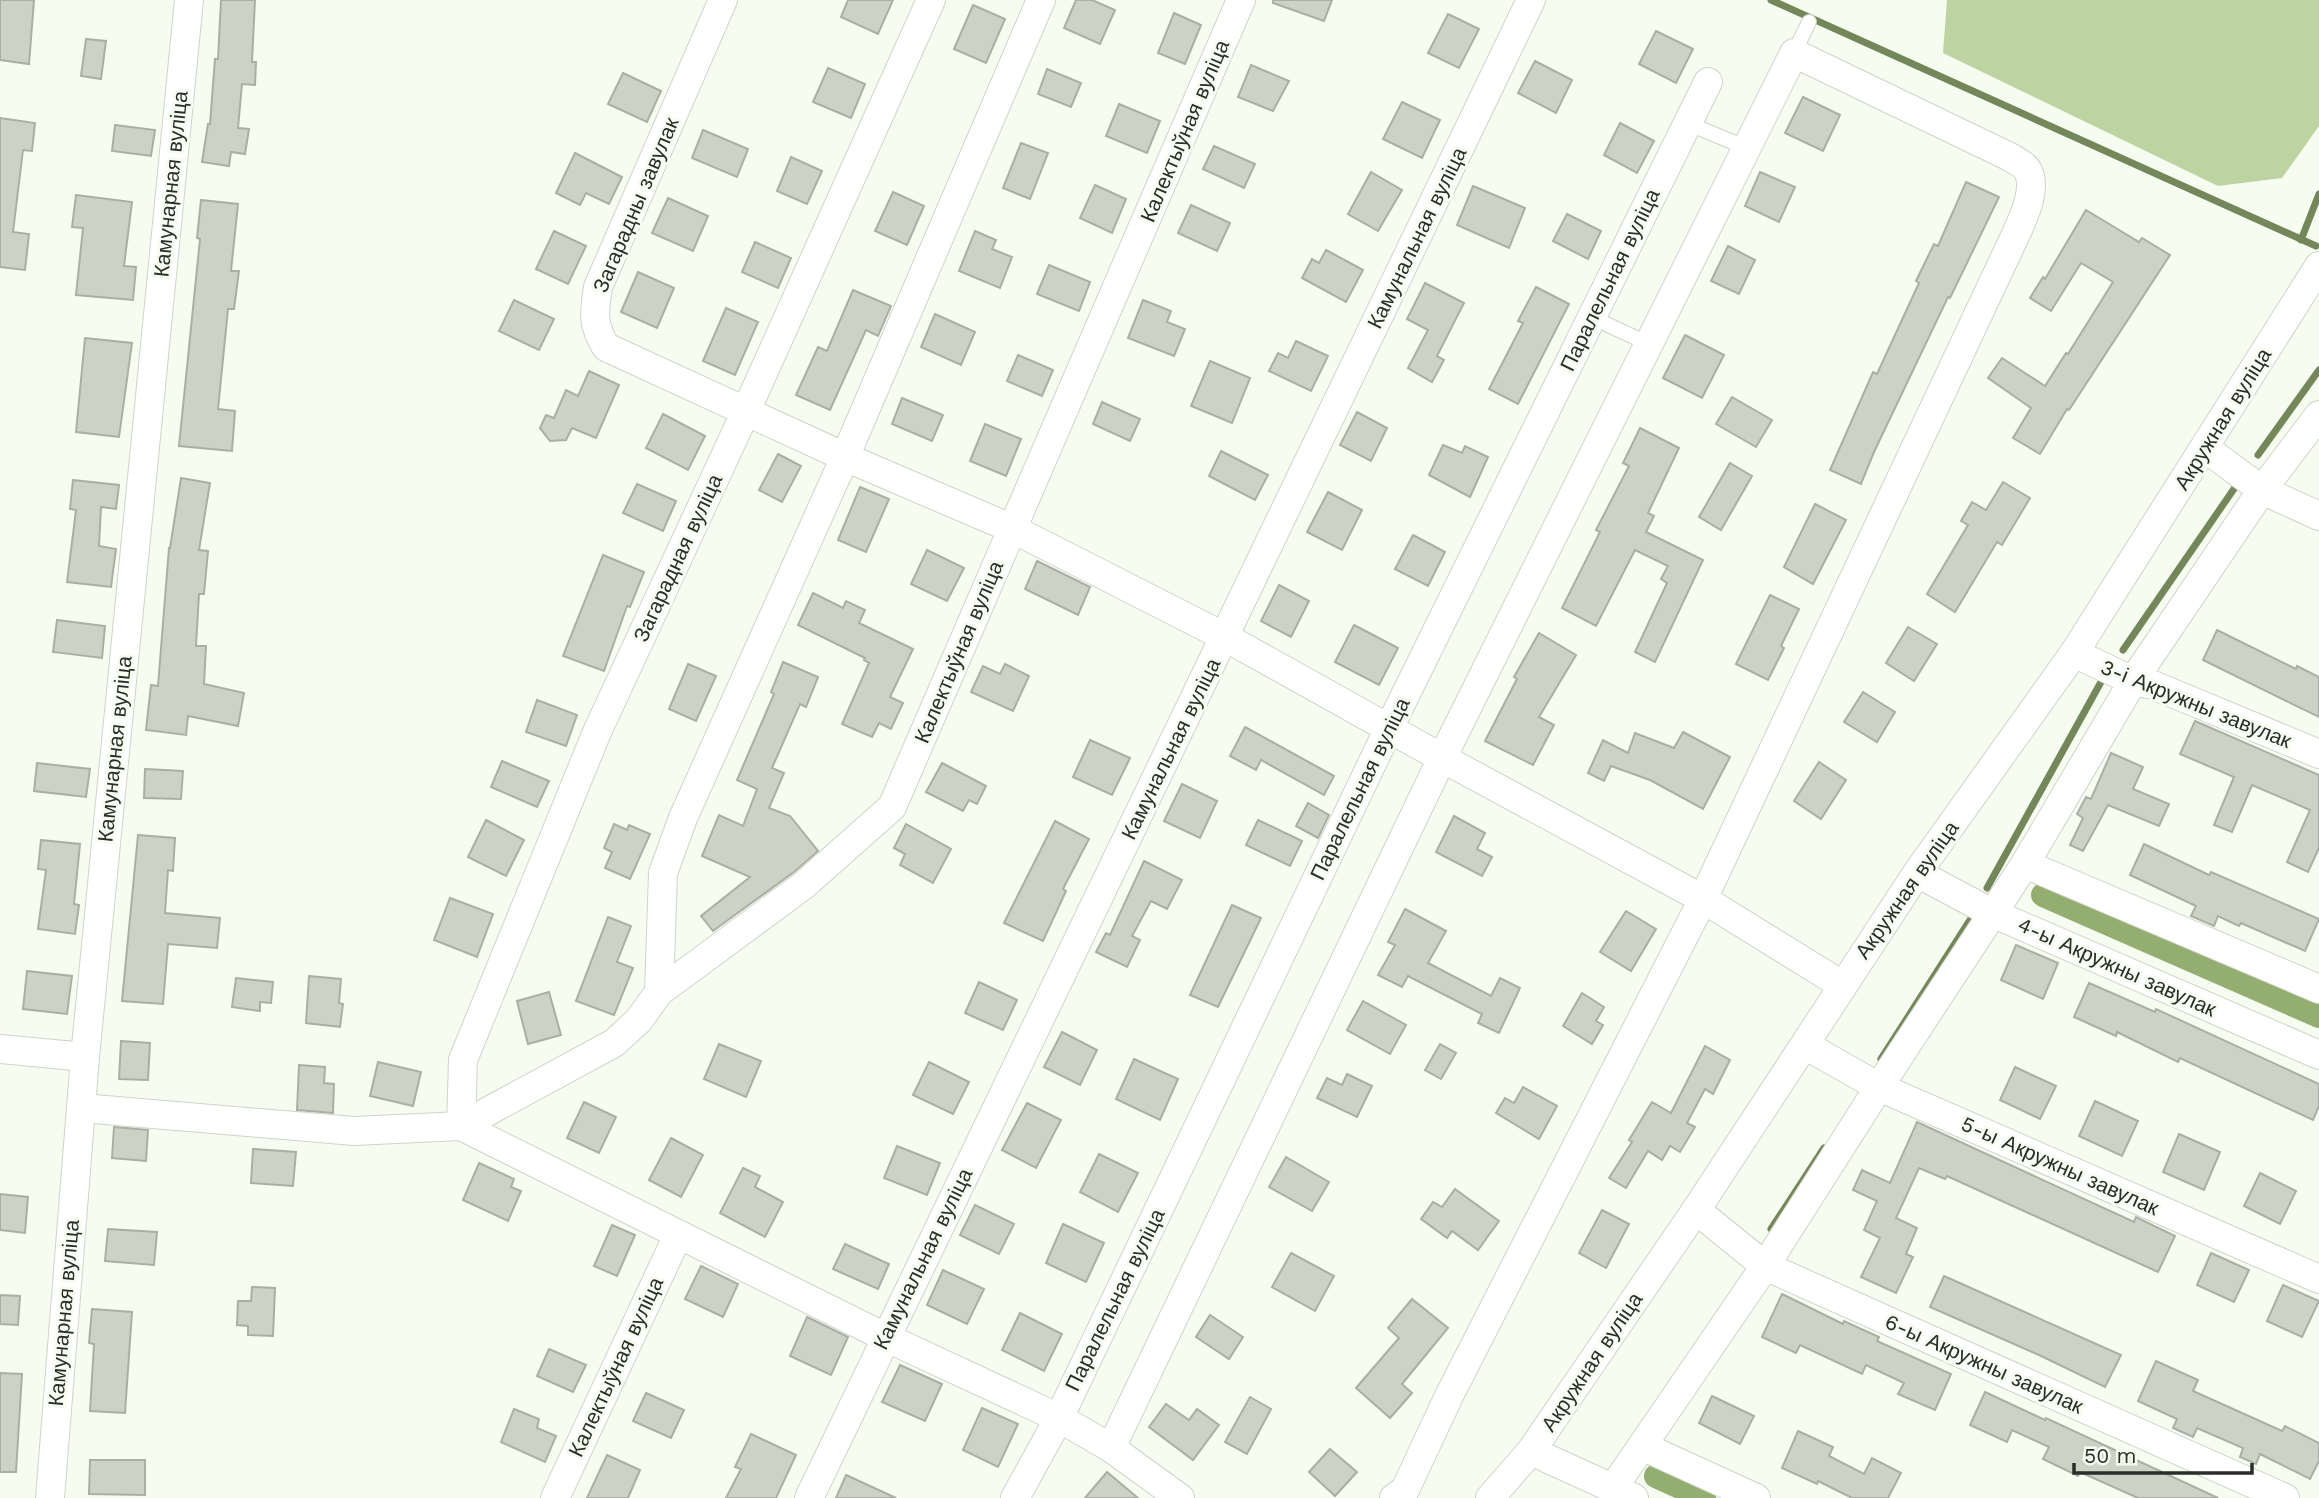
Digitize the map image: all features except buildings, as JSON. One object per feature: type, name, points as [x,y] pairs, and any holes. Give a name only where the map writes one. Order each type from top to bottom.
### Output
[{"type":"street","name":"Камунарная вуліца","points":[[50,1498],[85,1057],[190,0]]},
{"type":"street","name":"Загарадны завулак","points":[[723,0],[597,287],[594,312],[596,330],[606,347],[845,457],[1013,529],[1225,637],[1703,899],[1842,985]]},
{"type":"street","name":"Загарадная вуліца","points":[[461,1126],[463,1060],[597,732],[746,411],[931,0]]},
{"type":"street","points":[[659,992],[663,873],[683,818],[845,457],[1041,0]]},
{"type":"street","name":"Калектыўная вуліца","points":[[461,1126],[614,1043],[639,1020],[659,992],[804,885],[892,807],[1241,0]]},
{"type":"street","name":"Камунальная вуліца","points":[[809,1498],[1531,0]]},
{"type":"street","points":[[1111,1448],[1442,758],[1794,53],[2010,157],[2027,169],[2032,184],[2026,209],[1703,899],[1450,1396],[1405,1490],[1394,1498]]},
{"type":"street","name":"Паралельная вуліца","points":[[1015,1498],[1059,1418],[1389,728],[1708,82]]},
{"type":"street","name":"Акружная вуліца","points":[[1490,1498],[1531,1451],[1696,1210],[1917,873],[2074,653],[2317,273]]},
{"type":"street","points":[[1531,1451],[1617,1495],[1642,1446],[1765,1266],[2025,864],[2133,681],[2262,490],[2319,415]]},
{"type":"street","points":[[2205,448],[2262,490],[2319,516]]},
{"type":"street","name":"3-і Акружны завулак","points":[[2074,653],[2133,681],[2153,685],[2319,754]]},
{"type":"street","points":[[2025,864],[2319,989]]},
{"type":"street","name":"4-ы Акружны завулак","points":[[1917,873],[1992,913],[2319,1055]]},
{"type":"street","name":"5-ы Акружны завулак","points":[[1805,1045],[1879,1087],[2319,1279]]},
{"type":"street","points":[[0,1049],[85,1057]]},
{"type":"street","points":[[82,1108],[354,1130],[461,1126],[885,1337],[1059,1418],[1111,1448],[1180,1498]]},
{"type":"street","name":"6-ы Акружны завулак","points":[[1696,1210],[1765,1266],[2285,1498]]},
{"type":"street","name":"Калектыўная вуліца","points":[[555,1498],[678,1235]]},
{"type":"street","points":[[1642,1446],[1756,1498]]},
{"type":"lane","points":[[1794,53],[1809,22]]},
{"type":"lane","points":[[1687,123],[1747,148]]},
{"type":"lane","points":[[1591,317],[1649,344]]},
{"type":"green space","points":[[1947,0],[2319,0],[2319,126],[2282,178],[2218,186],[1943,53]]},
{"type":"waterway","points":[[1771,0],[2316,246]]},
{"type":"waterway","points":[[2301,240],[2319,194]]},
{"type":"waterway","points":[[2258,455],[2319,370]]},
{"type":"waterway","points":[[2123,650],[2238,483]]},
{"type":"waterway","points":[[1987,888],[2101,682]]},
{"type":"waterway","points":[[2043,895],[2319,1016]]},
{"type":"waterway","points":[[1881,1059],[1970,920]]},
{"type":"waterway","points":[[1771,1229],[1824,1148]]},
{"type":"waterway","points":[[1656,1476],[1704,1498]]}]
